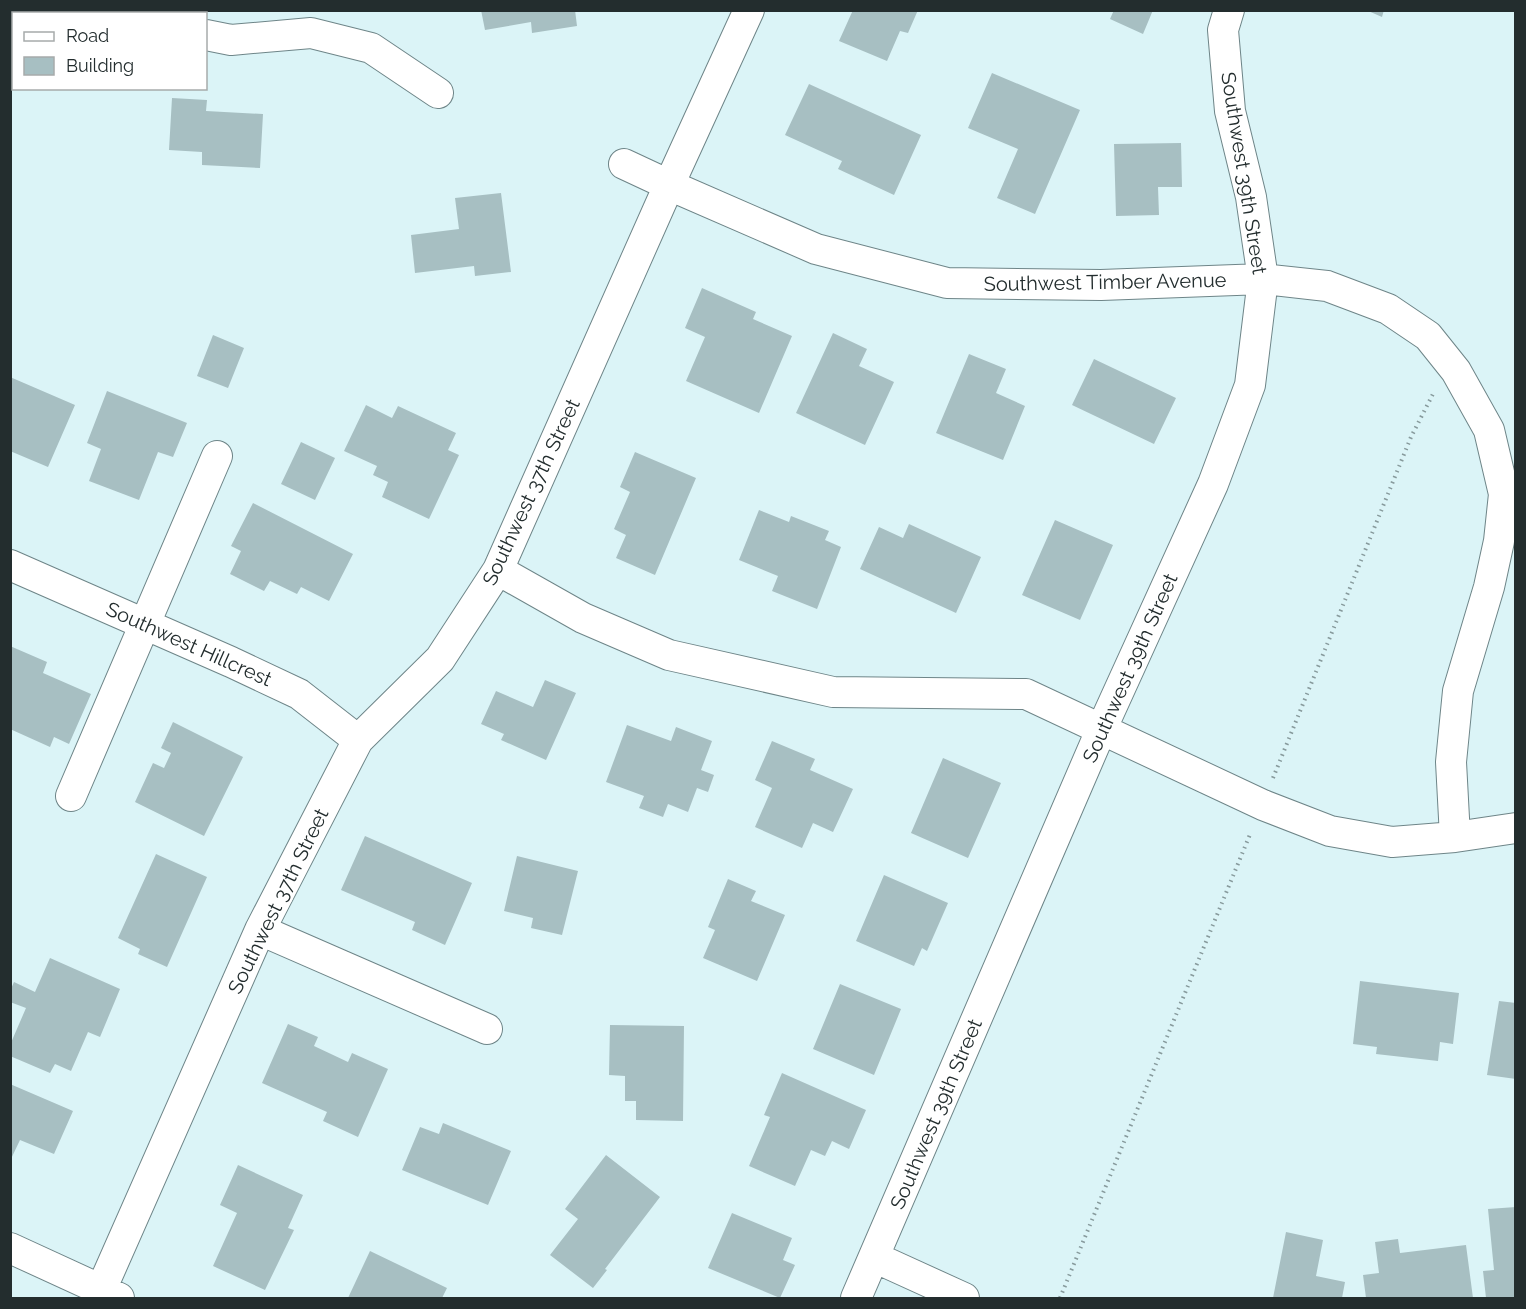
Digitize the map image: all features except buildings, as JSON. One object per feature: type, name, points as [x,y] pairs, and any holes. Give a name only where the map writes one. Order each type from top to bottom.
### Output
[{"type":"street","name":"Southwest 37th Street","points":[[105,1296],[260,930],[358,740],[440,659],[498,570],[749,10]]},
{"type":"street","name":"Southwest 39th Street","points":[[856,1299],[1102,728],[1213,484],[1250,385],[1263,279],[1251,196],[1230,111],[1223,30],[1229,10]]},
{"type":"street","points":[[207,35],[231,40],[311,33],[371,48],[438,93]]},
{"type":"street","name":"Southwest Timber Avenue","points":[[624,164],[816,249],[947,283],[1101,285],[1263,279],[1327,286],[1388,309],[1428,336],[1456,371],[1489,430],[1504,494],[1499,541],[1490,587],[1458,691],[1451,762],[1455,837]]},
{"type":"street","points":[[71,796],[217,456]]},
{"type":"street","name":"Southwest Hillcrest","points":[[10,565],[299,694],[358,740]]},
{"type":"street","points":[[498,570],[583,618],[669,655],[833,692],[1026,694],[1263,805],[1330,831],[1392,842],[1455,837],[1515,828]]},
{"type":"street","points":[[260,930],[487,1029]]},
{"type":"street","points":[[10,1248],[105,1296]]},
{"type":"street","points":[[874,1257],[964,1299]]}]
